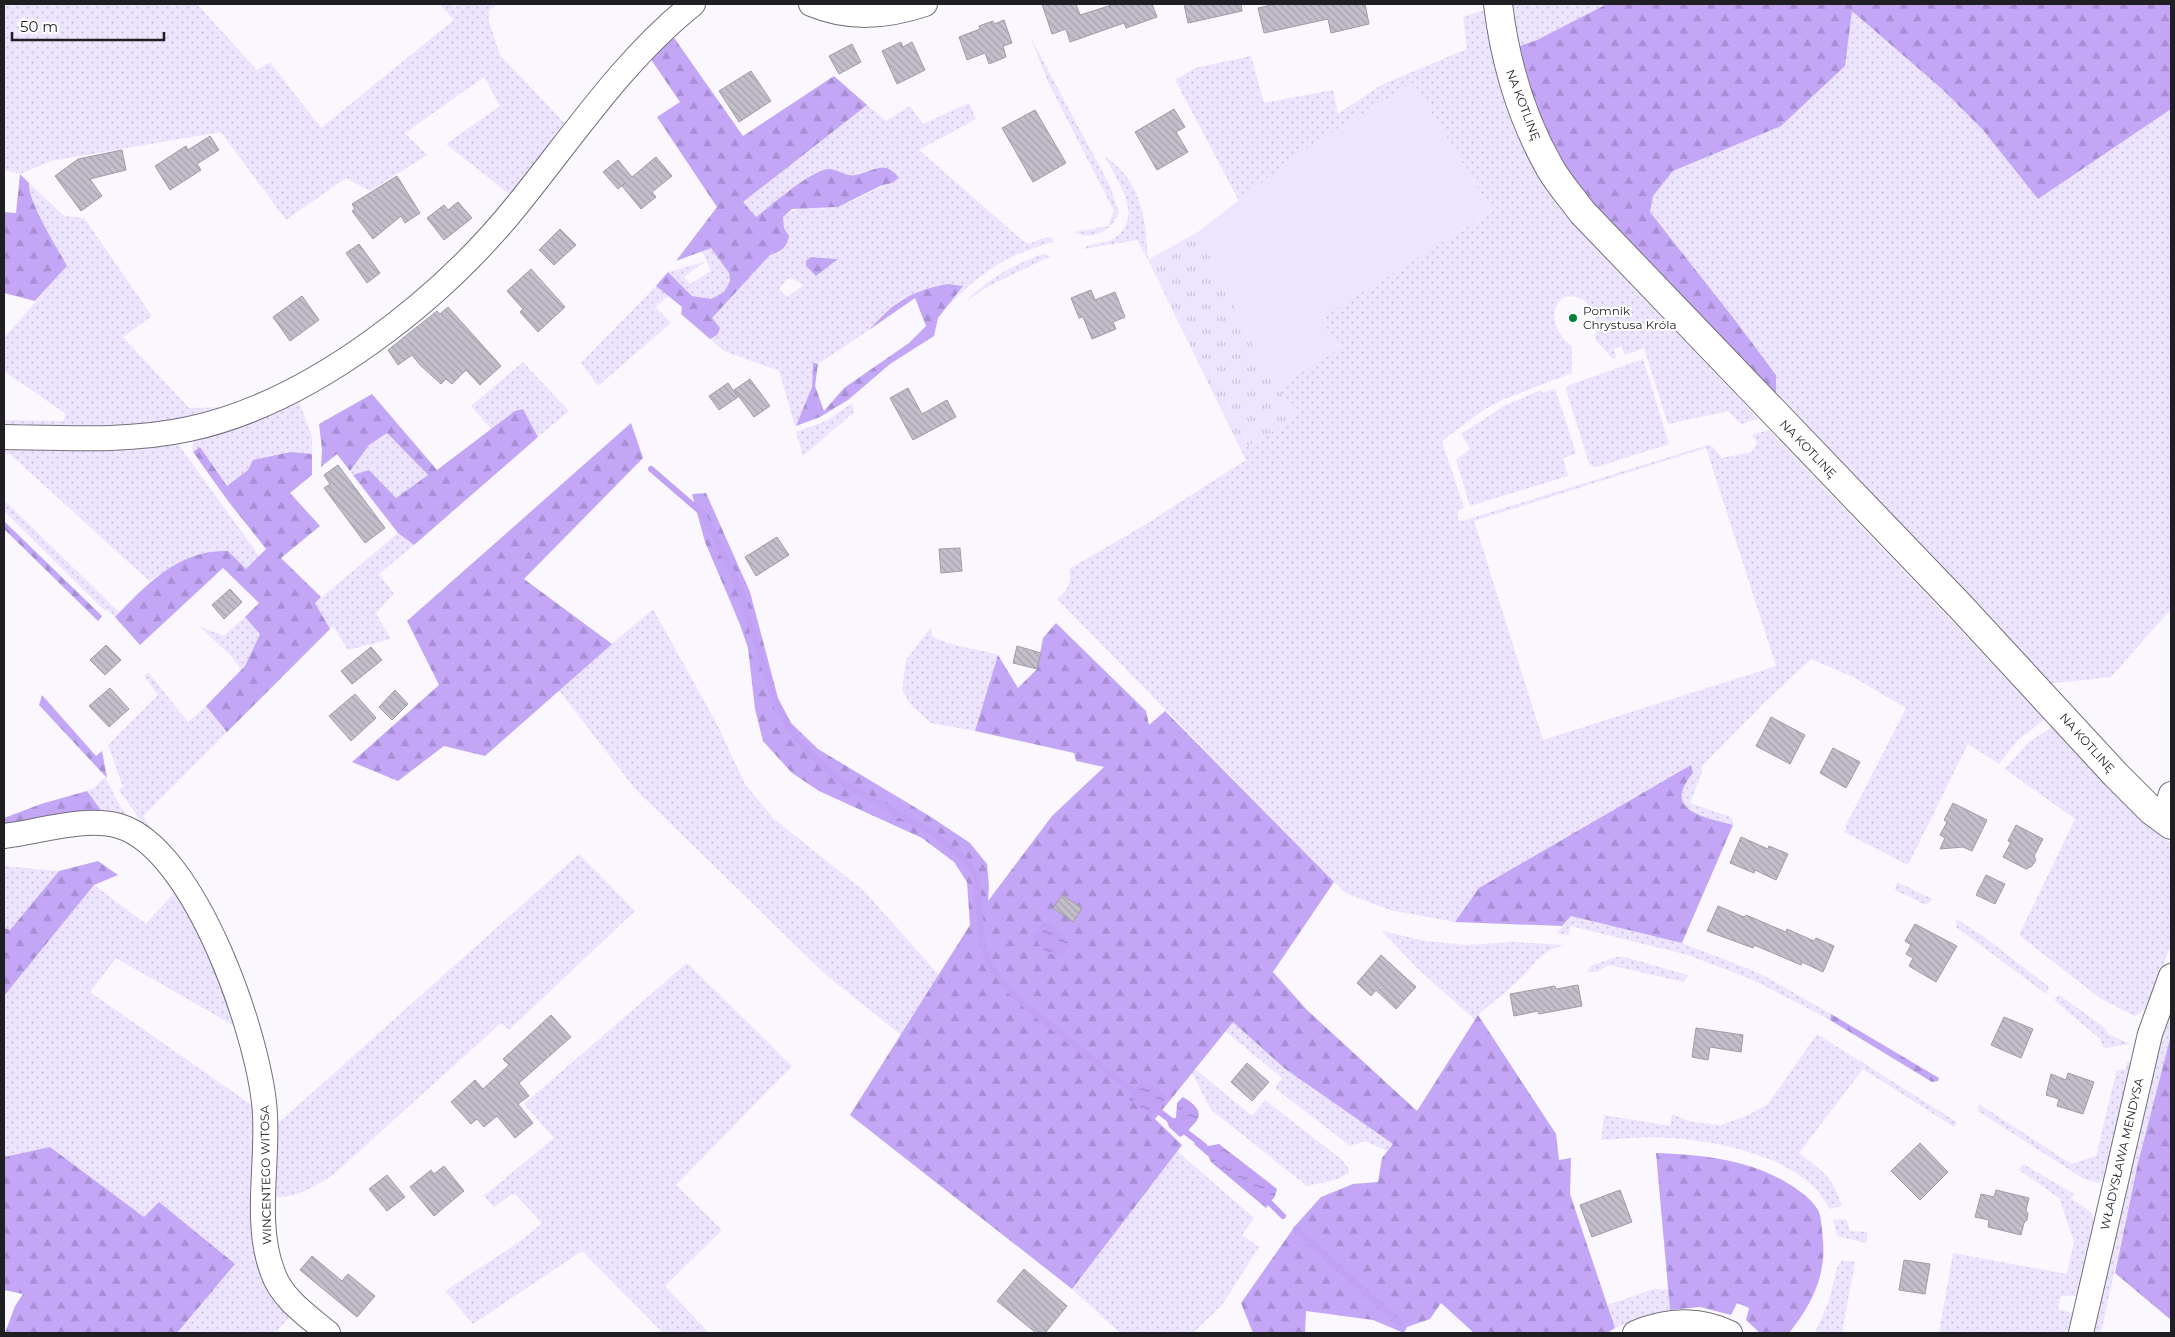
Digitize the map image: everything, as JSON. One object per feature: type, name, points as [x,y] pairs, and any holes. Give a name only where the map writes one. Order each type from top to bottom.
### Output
[{"type":"street","points":[[4,437],[121,436],[187,429],[249,412],[300,386],[329,368],[411,312],[469,261],[499,227],[608,90],[648,45],[693,4]]},
{"type":"street","points":[[811,4],[837,13],[863,16],[889,13],[925,4]]},
{"type":"street","name":"NA KOTLINĘ","points":[[1498,4],[1502,35],[1513,82],[1529,128],[1551,170],[1582,212],[1960,605],[2116,775],[2167,812]]},
{"type":"street","name":"WINCENTEGO WITOSA","points":[[4,836],[82,824],[106,823],[120,826],[130,829],[160,853],[185,886],[205,921],[224,963],[255,1050],[266,1117],[264,1207],[266,1245],[271,1266],[276,1281],[288,1298],[328,1333]]},
{"type":"street","name":"WŁADYSŁAWA MENDYSA","points":[[2081,1333],[2150,1034],[2171,976]]},
{"type":"street","points":[[1635,1333],[1658,1326],[1685,1322],[1710,1325],[1730,1333]]},
{"type":"green space","points":[[4,4],[197,4],[257,70],[270,62],[321,128],[454,20],[440,4],[451,4],[455,7],[459,4],[497,4],[489,11],[489,21],[500,55],[568,127],[513,197],[446,144],[500,106],[484,77],[405,133],[427,155],[370,191],[346,178],[286,220],[221,132],[51,161],[20,174],[4,170]]},
{"type":"green space","points":[[1510,4],[1607,4],[1537,40],[1517,47]]},
{"type":"green space","points":[[1607,4],[2171,4],[2171,109],[2038,199],[1983,130],[1942,89],[1852,11],[1845,66],[1781,126],[1673,171],[1653,196],[1650,212],[1776,375],[1776,394],[1728,343],[1633,251],[1581,195],[1550,150],[1532,103],[1517,47],[1537,40]]},
{"type":"green space","points":[[1486,9],[1494,63],[1510,117],[1520,143],[1547,191],[1564,214],[1758,419],[1741,424],[1728,411],[1668,424],[1644,348],[1625,355],[1621,346],[1614,349],[1616,357],[1613,359],[1595,339],[1596,323],[1591,308],[1580,298],[1564,297],[1558,303],[1554,316],[1558,330],[1572,346],[1572,373],[1502,400],[1482,411],[1442,441],[1464,508],[1458,511],[1458,520],[1462,521],[1708,445],[1712,446],[1722,458],[1751,452],[1757,443],[1752,435],[1769,430],[2045,719],[2018,740],[1999,764],[1968,744],[1908,865],[1844,832],[1906,708],[1853,677],[1811,659],[1702,766],[1702,773],[1690,803],[1731,817],[1733,825],[1699,815],[1684,804],[1682,796],[1684,786],[1693,773],[1479,888],[1455,922],[1390,910],[1345,893],[1057,599],[1068,586],[1070,578],[1069,569],[1143,526],[1246,460],[1241,450],[1296,417],[1278,387],[1339,348],[1320,318],[1492,211],[1413,83],[1304,150],[1239,201],[1175,80],[1195,68],[1251,56],[1264,103],[1333,90],[1338,114],[1381,85],[1467,49],[1463,17]],"holes":[[[1706,448],[1776,666],[1543,740],[1474,521]]]},
{"type":"green space","points":[[1852,11],[1942,89],[1983,130],[2038,198],[2171,109],[2171,609],[2111,677],[2045,684],[1949,584],[1776,394],[1776,375],[1650,212],[1653,196],[1673,171],[1781,126],[1845,66]]},
{"type":"green space","points":[[670,32],[743,136],[834,76],[867,105],[743,202],[756,217],[802,181],[829,169],[851,175],[883,167],[894,172],[899,178],[892,183],[880,186],[838,207],[792,209],[783,217],[784,228],[789,236],[785,246],[780,251],[770,255],[712,318],[720,328],[717,335],[710,339],[681,314],[682,307],[656,286],[668,272],[692,296],[711,299],[724,292],[730,281],[729,273],[711,248],[676,261],[717,207],[657,117],[680,102],[652,61],[652,56]]},
{"type":"green space","points":[[1031,38],[1110,186],[1119,213],[1111,225],[1100,233],[1081,235],[1074,232],[1108,226],[1114,211],[1048,82]]},
{"type":"green space","points":[[1413,83],[1492,211],[1321,318],[1339,349],[1278,387],[1259,356],[1198,232],[1304,150]]},
{"type":"green space","points":[[969,103],[976,119],[919,150],[1021,239],[1029,244],[1040,239],[1052,237],[1053,242],[1022,253],[996,266],[972,283],[948,306],[962,286],[903,298],[882,315],[869,330],[818,364],[814,364],[807,405],[795,426],[779,371],[724,351],[710,339],[717,335],[712,318],[770,255],[779,253],[784,228],[782,217],[790,212],[804,208],[831,208],[839,206],[892,183],[882,166],[854,175],[846,175],[830,169],[814,173],[756,217],[742,202],[867,105],[886,121],[910,106],[923,124]],"holes":[[[811,257],[835,259],[837,259],[816,276],[806,266]],[[787,279],[793,279],[804,285],[787,297],[779,289]]]},
{"type":"green space","points":[[1104,156],[1127,177],[1140,202],[1146,230],[1148,260],[1137,240],[1083,249],[1089,245],[1111,240],[1122,232],[1127,222],[1128,211],[1122,188]]},
{"type":"green space","points":[[20,174],[29,183],[33,201],[38,212],[67,266],[35,301],[4,293],[4,212],[16,213]]},
{"type":"green space","points":[[29,183],[64,216],[84,218],[152,316],[123,337],[189,408],[238,407],[175,425],[4,430],[4,420],[63,421],[66,414],[4,371],[4,338],[67,266],[38,212],[33,201]]},
{"type":"green space","points":[[1198,232],[1259,356],[1296,417],[1241,450],[1148,260]]},
{"type":"green space","points":[[711,247],[729,273],[730,281],[724,292],[711,299],[692,296],[668,272],[704,262],[684,277],[690,284],[711,271],[702,251]]},
{"type":"green space","points":[[1044,254],[1051,256],[987,287],[965,302],[1002,273],[1022,262]]},
{"type":"green space","points":[[811,257],[838,259],[816,276],[806,266],[806,261]]},
{"type":"green space","points":[[948,284],[963,286],[938,318],[934,336],[890,364],[848,400],[820,417],[796,426],[812,387],[813,363],[818,364],[815,386],[824,411],[844,388],[909,343],[926,326],[915,298],[869,330],[878,320],[895,305],[913,294]]},
{"type":"green space","points":[[656,286],[668,296],[656,307],[671,323],[598,386],[581,363]]},
{"type":"green space","points":[[1643,359],[1669,444],[1597,467],[1592,466],[1589,463],[1566,390],[1569,385]]},
{"type":"green space","points":[[523,362],[569,411],[538,437],[523,409],[515,411],[492,430],[471,406]]},
{"type":"green space","points":[[1555,389],[1576,453],[1563,459],[1568,476],[1470,506],[1456,460],[1470,449],[1461,434],[1504,406],[1541,390],[1543,393]]},
{"type":"green space","points":[[372,394],[437,470],[515,411],[523,409],[538,437],[414,545],[398,533],[353,475],[369,470],[396,498],[428,475],[387,433],[369,445],[350,471],[337,454],[321,467],[322,450],[319,424]]},
{"type":"green space","points":[[298,399],[312,437],[312,454],[291,452],[248,470],[227,486],[200,447],[193,452],[192,448],[195,438]]},
{"type":"green space","points":[[852,403],[854,412],[803,456],[796,432],[826,421]]},
{"type":"green space","points":[[631,423],[643,458],[524,579],[612,644],[485,756],[444,746],[398,781],[352,762],[439,685],[407,621]]},
{"type":"green space","points":[[387,433],[428,475],[396,498],[369,470],[353,475],[350,471],[369,445]]},
{"type":"green space","points":[[160,439],[178,444],[259,556],[246,569],[190,557],[149,581],[10,454],[4,454],[4,442]]},
{"type":"green space","points":[[200,447],[227,486],[248,470],[253,460],[291,452],[312,454],[312,475],[290,493],[320,526],[281,558],[321,597],[315,603],[330,629],[227,732],[206,706],[245,666],[260,634],[245,617],[259,603],[223,568],[140,645],[115,617],[165,571],[194,556],[210,552],[228,551],[246,569],[266,549],[193,452]]},
{"type":"green space","points":[[706,493],[750,592],[778,698],[791,723],[818,749],[931,817],[970,843],[987,864],[988,901],[1052,816],[1104,767],[1076,761],[1074,753],[975,731],[998,655],[1018,688],[1037,669],[1043,638],[1056,623],[1146,711],[1149,725],[1165,711],[1334,882],[1273,972],[1307,1010],[1417,1111],[1478,1015],[1556,1134],[1559,1160],[1571,1158],[1570,1194],[1615,1328],[1607,1333],[1474,1333],[1441,1303],[1430,1319],[1407,1327],[1404,1333],[1373,1320],[1306,1311],[1305,1333],[1253,1333],[1241,1303],[1295,1226],[1321,1197],[1353,1184],[1378,1182],[1382,1158],[1393,1144],[1284,1068],[1233,1022],[1155,1119],[1182,1145],[1072,1289],[850,1115],[970,925],[967,882],[954,862],[922,838],[819,791],[792,773],[763,741],[755,709],[748,648],[705,542],[692,494]]},
{"type":"green space","points":[[4,500],[119,612],[115,617],[107,609],[105,611],[4,511]]},
{"type":"green space","points":[[4,521],[102,616],[98,621],[4,529]]},
{"type":"green space","points":[[398,533],[414,545],[379,574],[394,594],[376,613],[391,639],[348,650],[333,626],[330,629],[315,603]]},
{"type":"green space","points":[[653,609],[718,726],[745,784],[774,819],[864,891],[939,975],[901,1035],[826,975],[635,789],[558,689]]},
{"type":"green space","points":[[245,617],[260,634],[245,666],[241,670],[232,657],[199,626],[224,636]]},
{"type":"green space","points":[[931,627],[932,636],[939,640],[998,655],[975,731],[931,723],[911,705],[902,690],[906,660]]},
{"type":"green space","points":[[148,672],[188,722],[206,706],[227,732],[143,816],[162,844],[147,830],[119,790],[123,787],[108,745],[158,695],[144,676]]},
{"type":"green space","points":[[42,695],[96,756],[102,751],[107,778],[39,705]]},
{"type":"green space","points":[[2052,727],[2147,826],[2171,843],[2171,945],[2145,1009],[2135,1016],[2101,999],[2019,935],[2075,819],[2005,769],[2028,743]]},
{"type":"green space","points":[[1691,765],[1693,773],[1684,786],[1682,796],[1684,804],[1699,815],[1733,825],[1682,943],[1571,916],[1562,926],[1455,922],[1479,888]]},
{"type":"green space","points":[[105,777],[120,806],[136,827],[104,818],[87,791],[95,787]]},
{"type":"green space","points":[[87,791],[103,813],[4,831],[4,818],[41,804]]},
{"type":"green space","points":[[579,854],[635,911],[509,1030],[501,1023],[333,1175],[312,1188],[297,1194],[281,1197],[273,1196],[275,1126]]},
{"type":"green space","points":[[98,861],[118,875],[94,885],[4,996],[4,928],[10,930],[59,871]]},
{"type":"green space","points":[[4,866],[59,871],[10,930],[4,928]]},
{"type":"green space","points":[[1897,882],[1933,899],[1926,905],[1895,890]]},
{"type":"green space","points":[[94,885],[146,924],[179,887],[243,1031],[116,958],[90,992],[259,1110],[258,1241],[292,1314],[275,1333],[177,1333],[234,1265],[159,1202],[144,1217],[50,1147],[4,1157],[4,996]]},
{"type":"green space","points":[[1571,916],[1682,943],[1759,973],[1831,1014],[1830,1020],[1753,980],[1688,955],[1571,926],[1569,935],[1557,933]]},
{"type":"green space","points":[[1956,919],[1983,936],[2049,987],[2046,994],[1956,927]]},
{"type":"green space","points":[[1382,931],[1426,941],[1466,945],[1514,942],[1564,945],[1550,950],[1541,957],[1519,980],[1478,1015],[1475,1020],[1418,969]]},
{"type":"green space","points":[[1616,957],[1624,957],[1688,975],[1684,982],[1609,965],[1597,972],[1587,972],[1591,966]]},
{"type":"green space","points":[[687,963],[792,1066],[676,1185],[722,1230],[665,1286],[709,1333],[663,1333],[582,1251],[473,1324],[445,1291],[522,1240],[542,1223],[514,1193],[494,1207],[484,1196],[554,1138],[524,1104]]},
{"type":"green space","points":[[2059,995],[2104,1027],[2108,1034],[2130,1044],[2104,1048],[2100,1039],[2054,1000]]},
{"type":"green space","points":[[2171,1011],[2171,1035],[2138,1163],[2101,1333],[2091,1333],[2155,1064]]},
{"type":"green space","points":[[1831,1014],[1939,1078],[1938,1081],[1932,1082],[1830,1020]]},
{"type":"green space","points":[[1233,1021],[1284,1068],[1393,1144],[1387,1151],[1365,1141],[1350,1146],[1275,1088],[1282,1078],[1225,1031]]},
{"type":"green space","points":[[1817,1034],[1957,1122],[1954,1127],[1863,1069],[1799,1153],[1826,1175],[1834,1187],[1842,1206],[1830,1209],[1819,1192],[1803,1178],[1787,1168],[1749,1152],[1709,1142],[1671,1138],[1645,1137],[1601,1140],[1604,1115],[1670,1126],[1672,1114],[1692,1122],[1721,1125],[1746,1116],[1768,1104]]},
{"type":"green space","points":[[2171,1035],[2171,1320],[2115,1273],[2138,1163]]},
{"type":"green space","points":[[2127,1062],[2131,1062],[2106,1170],[2103,1180],[2099,1183],[2084,1179],[1978,1111],[1979,1104],[2071,1164],[2096,1156],[2115,1071],[2126,1069]]},
{"type":"green space","points":[[1195,1069],[1252,1116],[1265,1100],[1341,1159],[1349,1169],[1349,1173],[1335,1180],[1307,1186],[1211,1110],[1192,1073]]},
{"type":"green space","points":[[50,1147],[144,1217],[159,1202],[235,1264],[177,1333],[5,1333],[15,1306],[23,1294],[4,1290],[4,1157]]},
{"type":"green space","points":[[1177,1151],[1254,1218],[1242,1235],[1259,1247],[1222,1305],[1193,1333],[1120,1333],[1072,1289]]},
{"type":"green space","points":[[1656,1153],[1693,1155],[1748,1166],[1782,1180],[1801,1192],[1815,1205],[1819,1212],[1821,1223],[1823,1242],[1822,1267],[1810,1302],[1789,1333],[1760,1333],[1746,1320],[1749,1308],[1737,1303],[1731,1315],[1700,1307],[1670,1310]]},
{"type":"green space","points":[[2023,1164],[2074,1194],[2071,1199],[2091,1212],[2094,1218],[2076,1296],[2061,1296],[2058,1309],[2072,1313],[2067,1333],[1939,1333],[1953,1253],[2067,1274],[2074,1241],[2059,1198],[2019,1170]]},
{"type":"green space","points":[[1846,1219],[1850,1231],[1868,1232],[1866,1243],[1837,1236],[1833,1220]]},
{"type":"green space","points":[[1842,1260],[1855,1262],[1842,1333],[1815,1333],[1829,1301],[1837,1268]]},
{"type":"green space","points":[[1654,1289],[1668,1289],[1670,1310],[1642,1317],[1615,1328],[1607,1305]]},
{"type":"water","points":[[1042,923],[1051,925],[1062,934],[1069,946],[1065,952],[1060,955],[1050,954],[1040,946],[1034,935]]},
{"type":"water","points":[[1143,1081],[1160,1089],[1165,1097],[1162,1107],[1151,1115],[1129,1100],[1131,1093]]},
{"type":"water","points":[[1183,1097],[1192,1103],[1199,1114],[1196,1122],[1180,1137],[1169,1127],[1166,1119],[1176,1118],[1177,1103]]},
{"type":"water","points":[[1199,1138],[1208,1146],[1219,1144],[1277,1189],[1275,1196],[1266,1208],[1211,1162],[1209,1157],[1194,1144]]},
{"type":"building","points":[[1042,4],[1076,4],[1080,15],[1115,4],[1152,4],[1157,17],[1126,28],[1124,23],[1070,42],[1066,29],[1052,34]]},
{"type":"building","points":[[1184,4],[1241,4],[1242,11],[1188,23]]},
{"type":"building","points":[[1275,4],[1365,4],[1369,24],[1331,33],[1328,19],[1264,33],[1258,8]]},
{"type":"building","points":[[1004,20],[1012,43],[1003,46],[1006,57],[989,64],[985,53],[967,60],[959,37],[980,29],[979,26],[993,21],[994,24]]},
{"type":"building","points":[[901,42],[903,47],[912,42],[925,70],[897,84],[882,51]]},
{"type":"building","points":[[852,44],[861,62],[839,74],[829,56]]},
{"type":"building","points":[[751,71],[771,101],[739,122],[719,91]]},
{"type":"building","points":[[1174,109],[1185,127],[1176,132],[1188,152],[1157,170],[1135,132]]},
{"type":"building","points":[[1035,110],[1066,163],[1033,182],[1002,128]]},
{"type":"building","points":[[210,136],[219,150],[197,164],[201,170],[170,190],[155,166],[186,146],[188,150]]},
{"type":"building","points":[[122,150],[126,170],[90,179],[102,196],[81,211],[55,176],[78,159]]},
{"type":"building","points":[[656,157],[672,176],[652,192],[656,197],[641,209],[622,186],[625,183],[618,189],[603,172],[618,160],[632,177]]},
{"type":"building","points":[[397,176],[420,213],[405,223],[401,216],[373,239],[352,211],[355,209],[352,204]]},
{"type":"building","points":[[458,202],[472,218],[444,240],[427,218],[444,205],[448,210]]},
{"type":"building","points":[[560,229],[576,245],[554,265],[539,250]]},
{"type":"building","points":[[359,244],[380,273],[367,283],[346,253]]},
{"type":"building","points":[[531,269],[565,307],[538,332],[520,312],[523,309],[507,291]]},
{"type":"building","points":[[1091,290],[1095,300],[1115,292],[1125,317],[1113,322],[1116,329],[1092,339],[1083,317],[1079,318],[1071,298]]},
{"type":"building","points":[[302,296],[319,320],[290,341],[273,317]]},
{"type":"building","points":[[448,307],[501,366],[480,385],[466,370],[452,384],[446,379],[441,384],[412,355],[398,365],[388,350],[437,311],[440,314]]},
{"type":"building","points":[[750,379],[770,406],[754,417],[734,390]]},
{"type":"building","points":[[728,383],[738,397],[719,410],[709,396]]},
{"type":"building","points":[[908,388],[922,414],[947,400],[956,417],[913,440],[890,398]]},
{"type":"building","points":[[338,465],[385,528],[365,543],[324,488],[330,484],[324,475]]},
{"type":"building","points":[[777,537],[789,555],[756,576],[745,557]]},
{"type":"building","points":[[960,548],[962,571],[941,573],[939,549]]},
{"type":"building","points":[[230,589],[242,602],[224,619],[212,605]]},
{"type":"building","points":[[106,645],[121,660],[105,675],[90,660]]},
{"type":"building","points":[[1017,646],[1041,653],[1037,669],[1013,663]]},
{"type":"building","points":[[371,647],[382,660],[352,684],[341,671]]},
{"type":"building","points":[[110,688],[129,709],[109,727],[89,706]]},
{"type":"building","points":[[395,690],[408,704],[392,720],[379,707]]},
{"type":"building","points":[[355,694],[376,718],[351,741],[329,716]]},
{"type":"building","points":[[1771,717],[1805,735],[1790,764],[1756,746]]},
{"type":"building","points":[[1833,748],[1860,762],[1846,788],[1820,773]]},
{"type":"building","points":[[1953,803],[1987,820],[1972,851],[1963,847],[1940,849],[1945,838],[1940,835],[1947,822],[1944,820]]},
{"type":"building","points":[[2016,825],[2043,839],[2034,856],[2036,860],[2032,866],[2026,869],[2003,857],[2011,842],[2008,841]]},
{"type":"building","points":[[1741,837],[1768,849],[1769,846],[1788,854],[1776,880],[1755,870],[1754,873],[1730,863]]},
{"type":"building","points":[[1986,875],[2005,884],[1995,904],[1976,895]]},
{"type":"building","points":[[1062,895],[1082,908],[1073,922],[1053,908]]},
{"type":"building","points":[[1718,906],[1744,917],[1746,915],[1786,932],[1787,929],[1814,941],[1816,938],[1834,946],[1823,972],[1802,962],[1801,965],[1754,945],[1753,948],[1707,931]]},
{"type":"building","points":[[1915,924],[1957,946],[1936,982],[1909,966],[1913,958],[1906,954],[1911,945],[1905,941]]},
{"type":"building","points":[[1381,955],[1416,987],[1396,1009],[1376,990],[1371,996],[1357,983]]},
{"type":"building","points":[[1578,985],[1582,1006],[1539,1014],[1538,1011],[1514,1016],[1510,994],[1555,986],[1556,989]]},
{"type":"building","points":[[551,1015],[571,1037],[519,1083],[529,1096],[518,1104],[533,1123],[515,1138],[497,1116],[484,1127],[477,1119],[471,1124],[451,1102],[475,1080],[483,1089],[509,1065],[503,1059]]},
{"type":"building","points":[[2004,1017],[2033,1029],[2021,1058],[1991,1045]]},
{"type":"building","points":[[1696,1028],[1743,1035],[1741,1052],[1710,1047],[1708,1060],[1692,1057]]},
{"type":"building","points":[[1247,1063],[1269,1082],[1252,1101],[1231,1082]]},
{"type":"building","points":[[2068,1073],[2094,1082],[2083,1114],[2057,1106],[2059,1099],[2046,1095],[2051,1074],[2066,1080]]},
{"type":"building","points":[[1920,1143],[1948,1172],[1920,1200],[1891,1171]]},
{"type":"building","points":[[444,1166],[464,1191],[434,1216],[410,1187],[431,1170],[434,1174]]},
{"type":"building","points":[[387,1175],[405,1197],[387,1211],[369,1189]]},
{"type":"building","points":[[1620,1190],[1632,1222],[1592,1237],[1580,1205]]},
{"type":"building","points":[[1996,1190],[2029,1198],[2026,1210],[2028,1214],[2027,1220],[2024,1223],[2021,1235],[1988,1227],[1989,1220],[1975,1217],[1981,1194],[1994,1197]]},
{"type":"building","points":[[312,1256],[342,1281],[348,1274],[375,1296],[357,1317],[300,1270]]},
{"type":"building","points":[[1904,1260],[1930,1264],[1925,1294],[1899,1290]]},
{"type":"building","points":[[1024,1269],[1067,1306],[1045,1333],[1036,1333],[997,1301]]},
{"type":"waterway","points":[[651,469],[702,513],[715,536],[739,588],[777,708],[798,740],[842,783],[935,834],[969,864],[977,879],[982,945],[991,967],[1007,988],[1033,1012],[1138,1095]]},
{"type":"waterway","points":[[1152,1106],[1204,1146]]},
{"type":"waterway","points":[[1264,1197],[1283,1216]]},
{"type":"waterway","points":[[1296,1229],[1400,1324]]},
{"type":"place","name":"Pomnik Chrystusa Króla","points":[[1573,318]]}]
